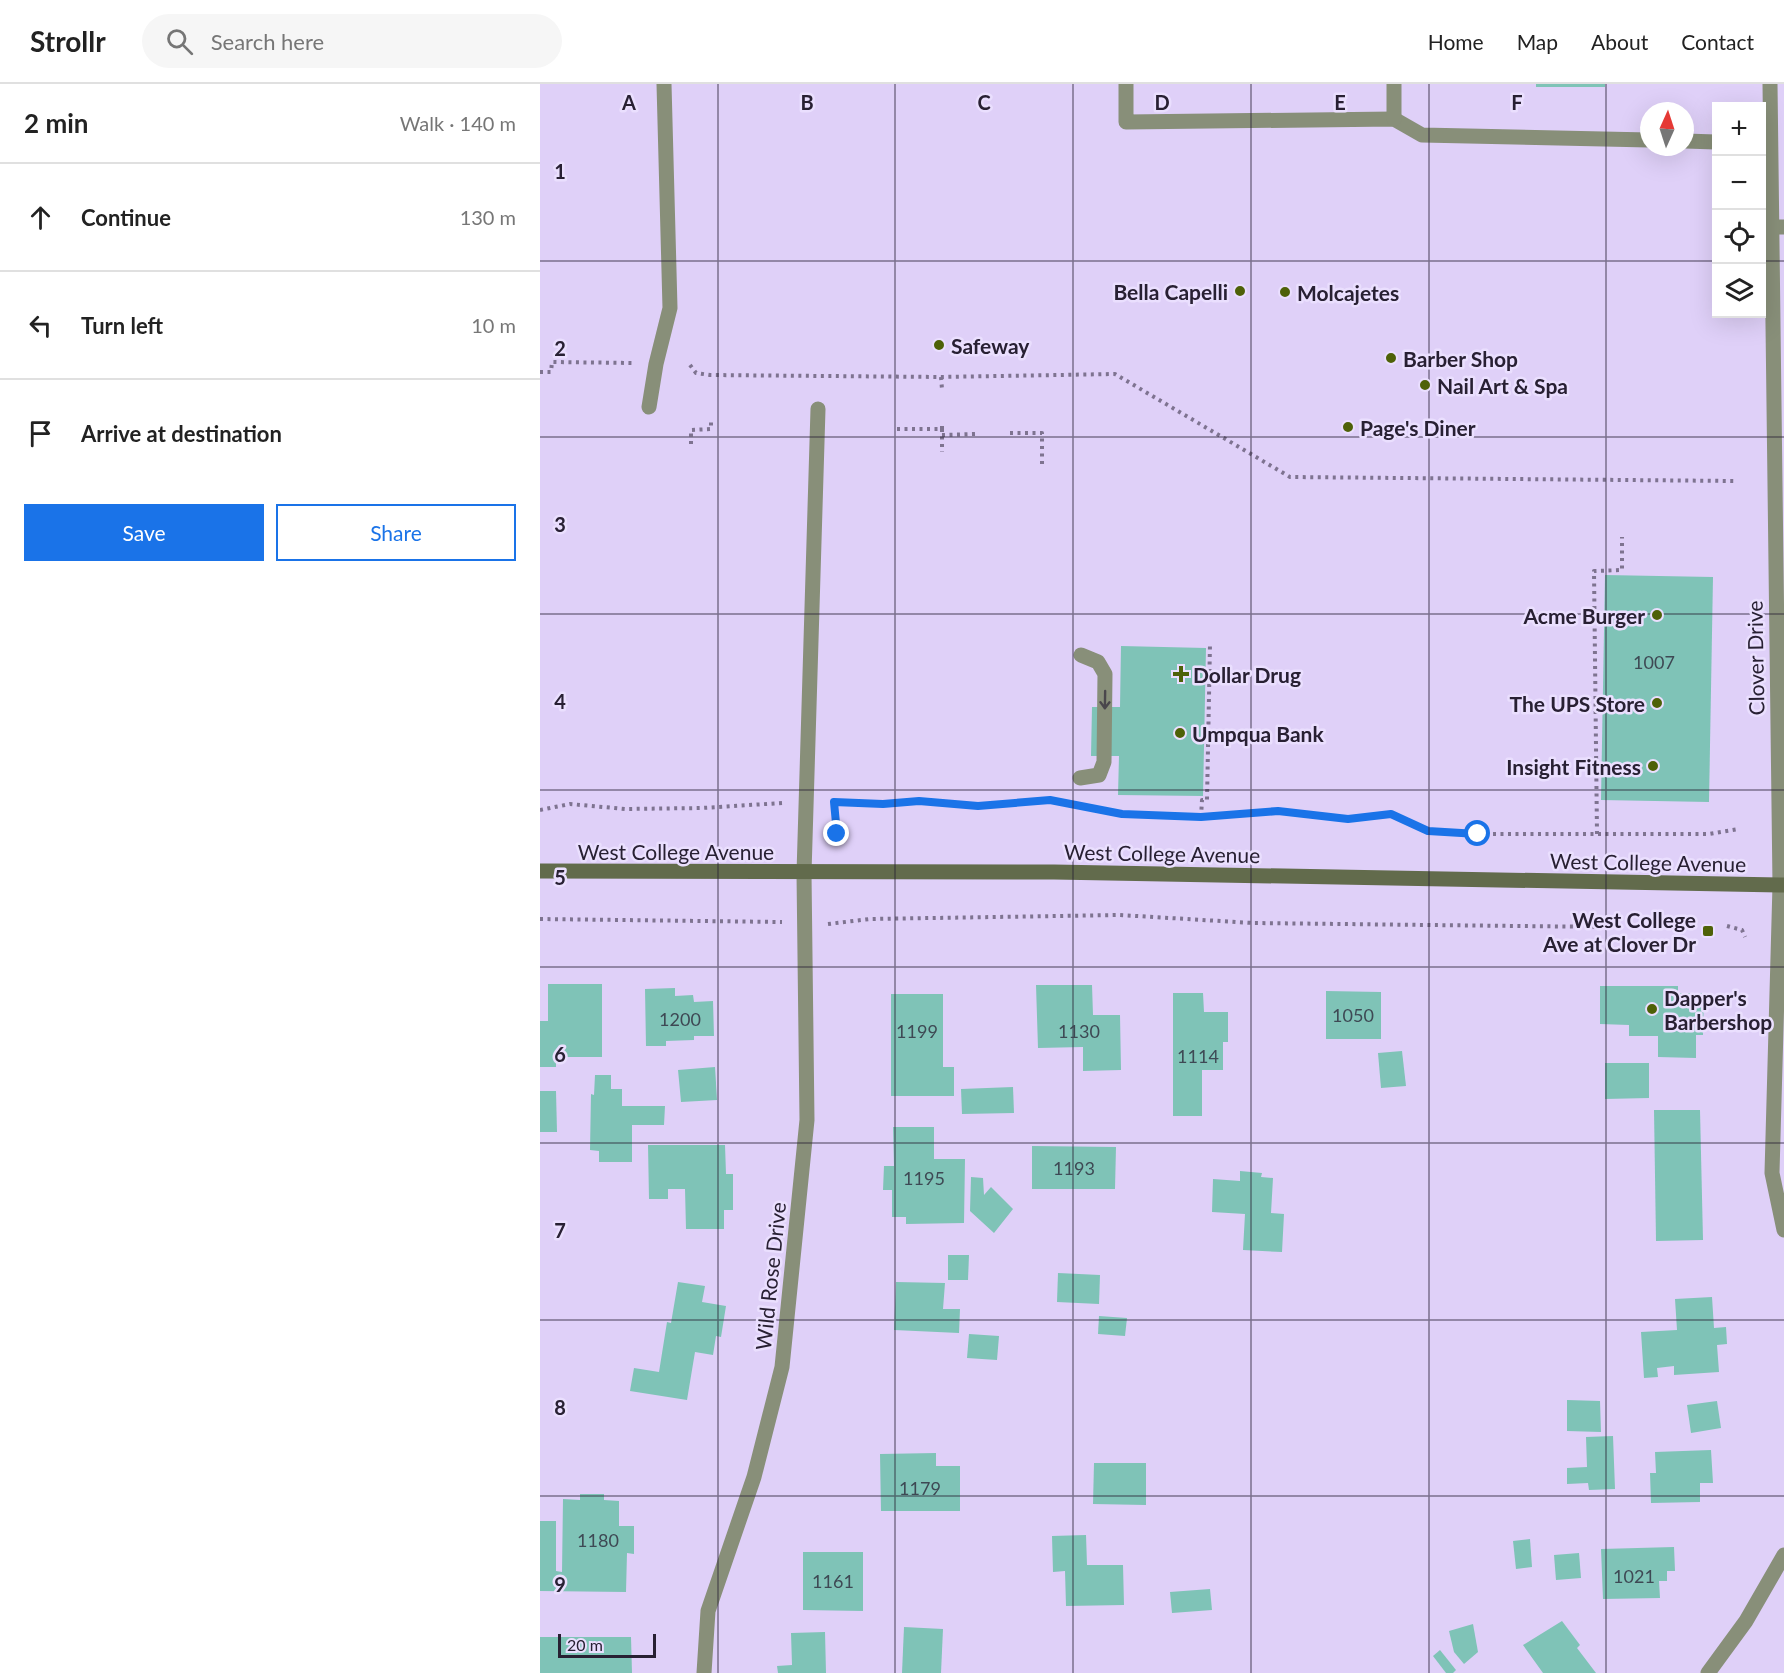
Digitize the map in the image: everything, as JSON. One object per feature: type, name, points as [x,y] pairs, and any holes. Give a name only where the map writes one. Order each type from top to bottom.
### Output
[{"type":"main road","name":"West College Avenue","points":[[540,871],[1054,872],[1782,885]]},
{"type":"street","points":[[649,407],[669,308],[664,84]]},
{"type":"street","points":[[1126,84],[1126,122],[1394,119],[1422,135],[1640,140]]},
{"type":"street","points":[[1394,84],[1394,119]]},
{"type":"street","name":"Clover Drive","points":[[1770,84],[1766,136],[1778,227],[1782,885],[1772,1173],[1784,1230]]},
{"type":"street","points":[[1694,141],[1712,142]]},
{"type":"street","name":"Wild Rose Drive","points":[[704,1673],[708,1611],[754,1477],[782,1367],[807,1120],[804,873],[818,409]]},
{"type":"street","points":[[1080,778],[1099,775],[1104,762],[1105,674],[1098,662],[1081,654]]},
{"type":"street","points":[[1708,1673],[1746,1621],[1784,1555]]},
{"type":"path","points":[[540,372],[551,372],[552,362],[633,363]]},
{"type":"path","points":[[690,365],[696,373],[710,377],[1115,374],[1290,477],[1736,481]]},
{"type":"path","points":[[941,377],[942,389]]},
{"type":"path","points":[[691,444],[691,430],[711,429],[711,422]]},
{"type":"path","points":[[897,429],[942,427],[942,452]]},
{"type":"path","points":[[1010,434],[1042,433],[1041,467]]},
{"type":"path","points":[[942,435],[976,434]]},
{"type":"path","points":[[1598,834],[1594,571],[1622,570],[1622,537]]},
{"type":"path","points":[[1201,817],[1202,800],[1206,800],[1210,644]]},
{"type":"path","points":[[837,834],[834,802],[883,804],[919,801],[978,806],[1050,800],[1122,814],[1201,817],[1278,811],[1348,819],[1391,814],[1428,831],[1455,834],[1709,834],[1740,829]]},
{"type":"path","points":[[540,810],[570,804],[647,809],[782,803]]},
{"type":"path","points":[[540,919],[839,924],[870,919],[1120,915],[1253,923],[1607,927]]},
{"type":"path","points":[[1727,926],[1742,930],[1745,937]]},
{"type":"building","points":[[1536,84],[1605,84],[1605,87],[1536,87]]},
{"type":"building","points":[[1605,575],[1713,577],[1709,802],[1601,800]]},
{"type":"building","points":[[1121,646],[1206,648],[1203,796],[1118,795],[1119,756],[1091,756],[1092,707],[1120,707]]},
{"type":"building","points":[[548,984],[602,984],[602,1057],[556,1057],[556,1067],[540,1067],[540,1021],[548,1021]]},
{"type":"building","points":[[1036,985],[1092,985],[1093,1015],[1120,1015],[1121,1070],[1083,1071],[1083,1047],[1038,1048]]},
{"type":"building","name":"Dapper's Barbershop","points":[[1600,986],[1678,986],[1678,993],[1704,993],[1703,1035],[1696,1035],[1696,1058],[1658,1057],[1658,1036],[1629,1036],[1629,1025],[1600,1024]]},
{"type":"building","points":[[675,988],[675,996],[693,995],[694,1002],[713,1001],[714,1036],[694,1036],[694,1040],[666,1041],[666,1046],[646,1046],[645,989]]},
{"type":"building","points":[[1326,991],[1381,992],[1381,1039],[1326,1039]]},
{"type":"building","points":[[1173,993],[1203,993],[1204,1012],[1228,1012],[1228,1042],[1223,1042],[1223,1070],[1202,1070],[1202,1116],[1173,1116]]},
{"type":"building","points":[[891,994],[943,994],[943,1067],[954,1067],[954,1096],[891,1096]]},
{"type":"building","points":[[1402,1051],[1406,1086],[1381,1088],[1378,1053]]},
{"type":"building","points":[[1605,1063],[1649,1063],[1649,1098],[1605,1099]]},
{"type":"building","points":[[715,1067],[717,1100],[681,1102],[678,1070]]},
{"type":"building","points":[[595,1075],[611,1075],[611,1089],[622,1089],[622,1106],[665,1106],[664,1125],[632,1125],[632,1162],[599,1162],[599,1151],[590,1150],[591,1094],[594,1095]]},
{"type":"building","points":[[1013,1087],[1014,1113],[962,1114],[961,1089]]},
{"type":"building","points":[[540,1091],[556,1091],[557,1132],[540,1132]]},
{"type":"building","points":[[1654,1110],[1700,1110],[1703,1240],[1656,1241]]},
{"type":"building","points":[[893,1127],[934,1127],[934,1159],[965,1159],[964,1223],[906,1224],[906,1217],[892,1217],[892,1190],[883,1190],[884,1166],[894,1166]]},
{"type":"building","points":[[648,1145],[725,1145],[726,1174],[733,1174],[733,1210],[724,1210],[724,1229],[686,1229],[685,1189],[668,1189],[668,1199],[649,1199]]},
{"type":"building","points":[[1032,1146],[1116,1147],[1115,1189],[1032,1189]]},
{"type":"building","points":[[1240,1171],[1262,1173],[1261,1177],[1273,1178],[1271,1213],[1284,1214],[1282,1252],[1243,1250],[1245,1214],[1212,1212],[1213,1179],[1240,1181]]},
{"type":"building","points":[[971,1177],[983,1178],[984,1195],[991,1187],[1013,1209],[994,1233],[970,1211]]},
{"type":"building","points":[[948,1255],[969,1255],[968,1280],[948,1280]]},
{"type":"building","points":[[1058,1273],[1100,1275],[1099,1304],[1057,1302]]},
{"type":"building","points":[[678,1282],[705,1286],[702,1302],[726,1306],[721,1337],[716,1336],[713,1355],[695,1352],[687,1400],[630,1391],[634,1368],[659,1372],[667,1322],[671,1323]]},
{"type":"building","points":[[896,1282],[945,1283],[943,1309],[960,1309],[959,1333],[894,1330]]},
{"type":"building","points":[[1712,1297],[1714,1328],[1726,1327],[1727,1344],[1717,1345],[1719,1372],[1674,1375],[1674,1366],[1657,1368],[1658,1377],[1644,1378],[1641,1332],[1677,1330],[1675,1299]]},
{"type":"building","points":[[1099,1316],[1127,1318],[1125,1336],[1098,1334]]},
{"type":"building","points":[[969,1334],[999,1336],[997,1360],[967,1358]]},
{"type":"building","points":[[1567,1400],[1600,1401],[1601,1432],[1567,1431]]},
{"type":"building","points":[[1717,1401],[1721,1428],[1691,1433],[1687,1405]]},
{"type":"building","points":[[1613,1436],[1615,1489],[1589,1490],[1588,1483],[1567,1484],[1567,1468],[1587,1467],[1586,1437]]},
{"type":"building","points":[[1711,1450],[1713,1483],[1700,1483],[1700,1502],[1651,1503],[1650,1473],[1656,1473],[1655,1452]]},
{"type":"building","points":[[936,1453],[936,1466],[960,1466],[960,1511],[881,1511],[880,1454]]},
{"type":"building","points":[[1094,1463],[1146,1463],[1146,1505],[1093,1504]]},
{"type":"building","points":[[580,1494],[604,1494],[604,1500],[619,1501],[619,1526],[634,1526],[634,1554],[627,1553],[626,1592],[540,1591],[540,1521],[556,1521],[556,1571],[562,1572],[563,1499],[580,1500]]},
{"type":"building","points":[[1086,1535],[1087,1565],[1123,1565],[1124,1605],[1066,1606],[1065,1571],[1053,1572],[1052,1536]]},
{"type":"building","points":[[1530,1539],[1532,1567],[1516,1569],[1513,1541]]},
{"type":"building","points":[[1674,1547],[1675,1571],[1667,1571],[1667,1581],[1659,1581],[1660,1598],[1603,1599],[1601,1549]]},
{"type":"building","points":[[803,1552],[863,1552],[863,1611],[803,1610]]},
{"type":"building","points":[[1579,1553],[1581,1578],[1556,1580],[1554,1555]]},
{"type":"building","points":[[1210,1589],[1212,1610],[1172,1613],[1170,1592]]},
{"type":"building","points":[[1562,1621],[1580,1645],[1577,1648],[1596,1673],[1543,1673],[1523,1645]]},
{"type":"building","points":[[1473,1624],[1478,1652],[1464,1664],[1454,1652],[1449,1631]]},
{"type":"building","points":[[904,1627],[943,1629],[941,1673],[902,1673]]},
{"type":"building","points":[[825,1632],[826,1673],[778,1673],[777,1666],[792,1665],[791,1633]]},
{"type":"building","points":[[540,1637],[631,1637],[632,1673],[540,1673]]},
{"type":"building","points":[[1440,1650],[1456,1670],[1453,1673],[1446,1673],[1433,1656]]},
{"type":"place","name":"Bella Capelli","points":[[1240,291]]},
{"type":"place","name":"Molcajetes","points":[[1285,292]]},
{"type":"place","name":"Safeway","points":[[939,345]]},
{"type":"place","name":"Barber Shop","points":[[1391,358]]},
{"type":"place","name":"Nail Art & Spa","points":[[1425,385]]},
{"type":"place","name":"Page's Diner","points":[[1348,427]]},
{"type":"place","name":"Acme Burger","points":[[1657,615]]},
{"type":"place","name":"Dollar Drug","points":[[1181,674]]},
{"type":"place","name":"The UPS Store","points":[[1657,703]]},
{"type":"place","name":"Umpqua Bank","points":[[1180,733]]},
{"type":"place","name":"Insight Fitness","points":[[1653,766]]},
{"type":"place","name":"West College Ave at Clover Dr","points":[[1708,931]]},
{"type":"place","name":"Dapper's Barbershop","points":[[1652,1009]]},
{"type":"route","points":[[837,834],[834,802],[883,804],[919,801],[978,806],[1050,800],[1122,814],[1201,817],[1278,811],[1348,819],[1391,814],[1428,831],[1478,834]]}]
